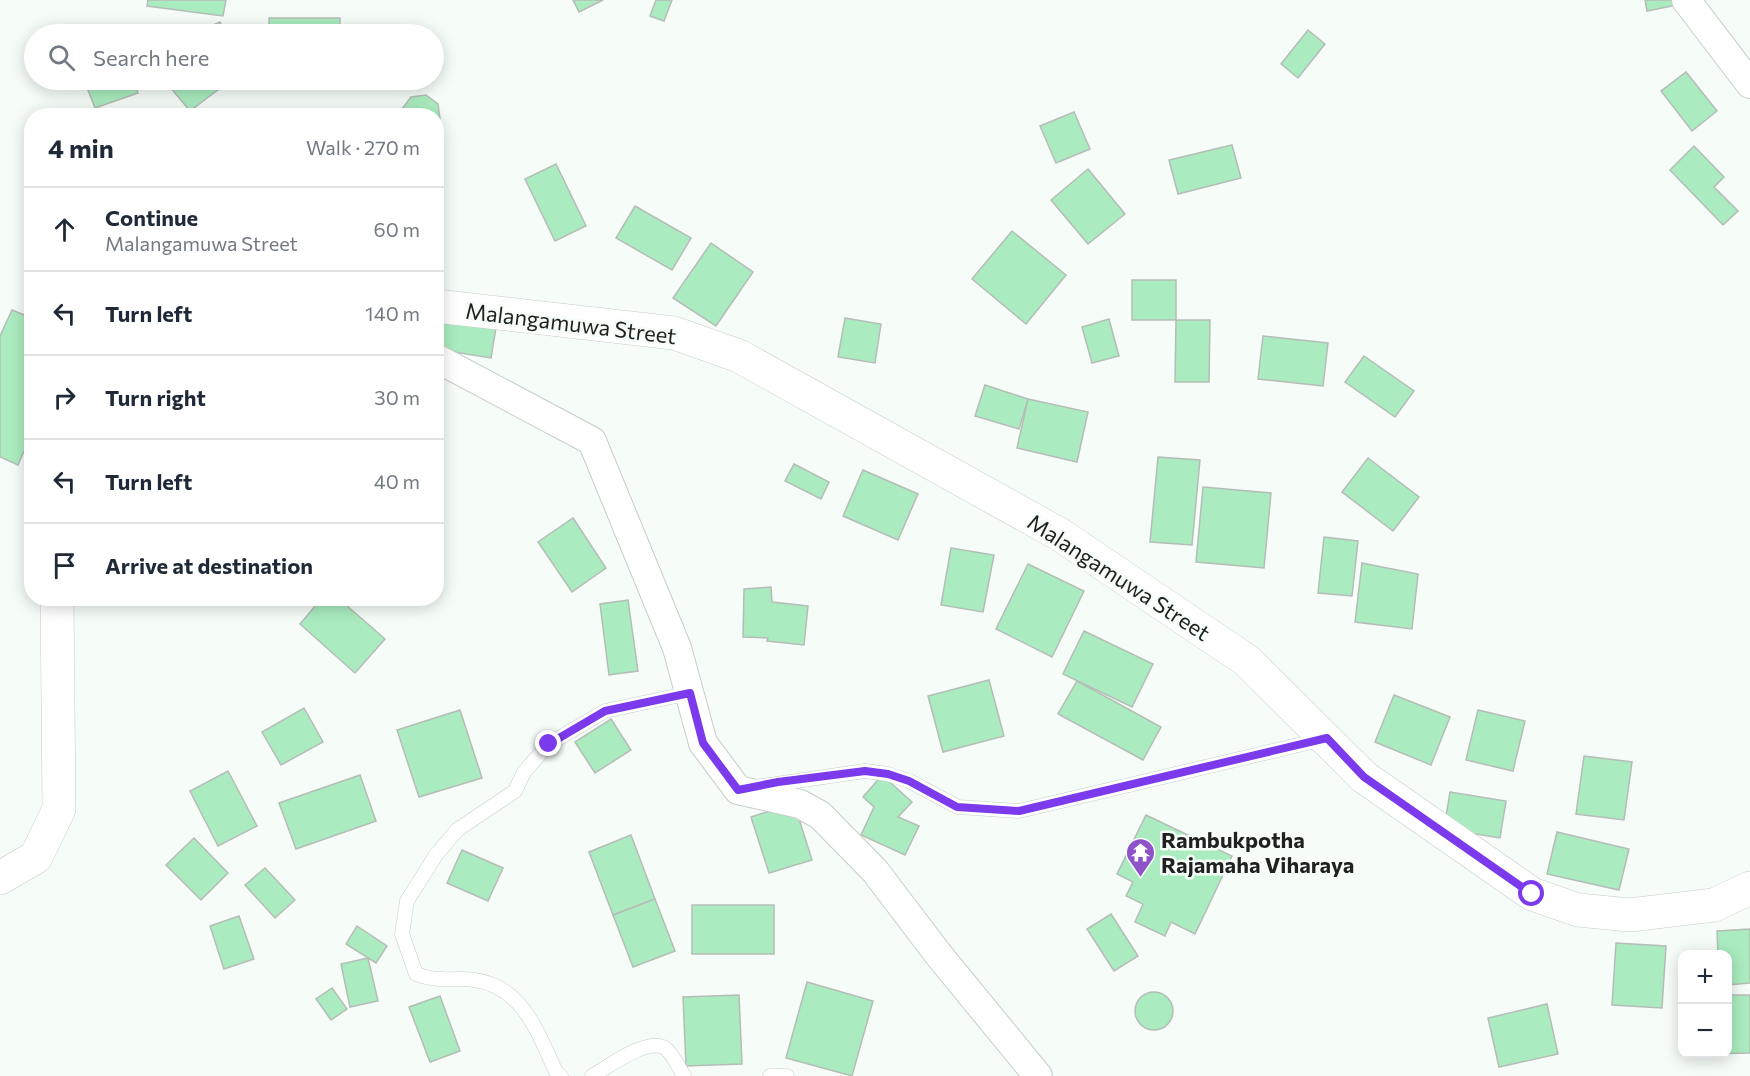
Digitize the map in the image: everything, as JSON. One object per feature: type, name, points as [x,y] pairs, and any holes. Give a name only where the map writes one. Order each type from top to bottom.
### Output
[{"type":"street","points":[[1686,0],[1750,84]]},
{"type":"street","name":"Malangamuwa Street","points":[[444,307],[674,333],[739,356],[1059,534],[1246,660],[1364,777],[1532,894],[1578,910],[1630,915],[1714,906],[1750,888]]},
{"type":"street","points":[[444,362],[592,441],[677,648],[703,743],[738,790],[800,804],[820,815],[875,871],[938,954],[1038,1076]]},
{"type":"street","points":[[0,878],[36,857],[59,809],[57,606]]},
{"type":"lane","points":[[561,1076],[556,1072],[537,1029],[520,1002],[496,984],[472,980],[435,981],[416,974],[402,934],[407,901],[436,855],[457,830],[515,791],[524,772],[549,744],[605,711],[690,693]]},
{"type":"lane","points":[[738,790],[778,782],[865,771],[888,774],[909,781],[957,807],[1019,811],[1327,738]]},
{"type":"lane","points":[[592,1076],[645,1046],[656,1044],[667,1050],[684,1076]]},
{"type":"lane","points":[[770,1076],[787,1076]]},
{"type":"building","points":[[148,0],[226,0],[223,16],[147,6]]},
{"type":"building","points":[[573,0],[603,0],[579,12]]},
{"type":"building","points":[[656,0],[672,0],[664,21],[650,16]]},
{"type":"building","points":[[1645,0],[1676,0],[1677,5],[1647,11]]},
{"type":"building","points":[[269,18],[340,18],[340,24],[269,24]]},
{"type":"building","points":[[1308,30],[1325,44],[1298,78],[1281,64]]},
{"type":"building","points":[[1686,72],[1717,111],[1692,131],[1661,91]]},
{"type":"building","points":[[88,90],[137,90],[138,93],[95,108]]},
{"type":"building","points":[[172,90],[218,90],[194,108],[187,108]]},
{"type":"building","points":[[426,95],[438,104],[439,108],[403,108],[411,97]]},
{"type":"building","points":[[1074,112],[1090,149],[1056,163],[1040,126]]},
{"type":"building","points":[[1232,145],[1241,178],[1178,194],[1169,160]]},
{"type":"building","points":[[1694,146],[1724,177],[1714,187],[1738,211],[1723,225],[1670,170]]},
{"type":"building","points":[[556,164],[586,226],[555,241],[525,179]]},
{"type":"building","points":[[1088,169],[1125,214],[1088,244],[1051,200]]},
{"type":"building","points":[[635,206],[691,238],[672,270],[616,238]]},
{"type":"building","points":[[1012,231],[1066,275],[1026,324],[972,279]]},
{"type":"building","points":[[711,243],[753,272],[716,326],[673,298]]},
{"type":"building","points":[[1132,280],[1176,280],[1176,320],[1132,320]]},
{"type":"building","points":[[12,310],[24,315],[24,451],[18,465],[0,457],[0,336]]},
{"type":"building","points":[[845,318],[881,324],[875,363],[838,357]]},
{"type":"building","points":[[1109,319],[1119,356],[1092,363],[1082,327]]},
{"type":"building","points":[[444,320],[496,328],[491,358],[444,350]]},
{"type":"building","points":[[1176,320],[1210,320],[1209,382],[1175,382]]},
{"type":"building","points":[[1263,336],[1328,343],[1323,386],[1258,379]]},
{"type":"building","points":[[1364,356],[1414,391],[1395,417],[1345,382]]},
{"type":"building","points":[[985,385],[1028,399],[1019,429],[975,416]]},
{"type":"building","points":[[1028,399],[1088,412],[1077,462],[1017,448]]},
{"type":"building","points":[[1158,457],[1200,460],[1192,545],[1150,542]]},
{"type":"building","points":[[1368,458],[1419,497],[1393,531],[1342,492]]},
{"type":"building","points":[[794,464],[829,482],[821,499],[785,481]]},
{"type":"building","points":[[863,470],[918,494],[898,540],[843,516]]},
{"type":"building","points":[[1203,487],[1271,493],[1264,568],[1196,562]]},
{"type":"building","points":[[573,518],[606,568],[572,592],[538,542]]},
{"type":"building","points":[[1324,537],[1358,541],[1352,596],[1318,593]]},
{"type":"building","points":[[951,548],[994,555],[983,612],[941,605]]},
{"type":"building","points":[[1362,563],[1418,574],[1412,629],[1355,622]]},
{"type":"building","points":[[1028,564],[1084,591],[1052,657],[996,629]]},
{"type":"building","points":[[771,587],[772,602],[808,606],[804,645],[767,641],[768,638],[743,637],[744,589]]},
{"type":"building","points":[[628,600],[638,671],[609,675],[600,604]]},
{"type":"building","points":[[315,606],[347,606],[385,639],[355,673],[300,624]]},
{"type":"building","points":[[1084,631],[1153,664],[1132,707],[1063,674]]},
{"type":"building","points":[[989,680],[1004,736],[943,752],[928,696]]},
{"type":"building","points":[[1077,681],[1161,727],[1143,760],[1058,714]]},
{"type":"building","points":[[1394,695],[1450,717],[1431,765],[1375,742]]},
{"type":"building","points":[[304,708],[323,742],[281,765],[262,732]]},
{"type":"building","points":[[460,710],[482,778],[419,797],[397,730]]},
{"type":"building","points":[[1478,710],[1525,721],[1513,771],[1466,760]]},
{"type":"building","points":[[611,719],[631,750],[595,773],[575,742]]},
{"type":"building","points":[[1584,756],[1632,762],[1624,820],[1576,814]]},
{"type":"building","points":[[228,771],[257,826],[218,846],[190,791]]},
{"type":"building","points":[[360,775],[376,821],[296,849],[279,803]]},
{"type":"building","points":[[882,775],[912,802],[898,817],[919,826],[905,855],[861,835],[874,807],[863,797]]},
{"type":"building","points":[[1450,792],[1506,801],[1500,838],[1444,829]]},
{"type":"building","points":[[794,803],[812,860],[769,873],[751,817]]},
{"type":"building","points":[[1146,815],[1232,856],[1195,934],[1171,922],[1165,936],[1135,922],[1143,904],[1126,896],[1133,882],[1117,874]]},
{"type":"building","points":[[1557,832],[1629,849],[1619,890],[1547,874]]},
{"type":"building","points":[[631,835],[655,899],[613,915],[589,852]]},
{"type":"building","points":[[194,838],[228,873],[201,900],[166,865]]},
{"type":"building","points":[[462,850],[503,868],[488,901],[447,883]]},
{"type":"building","points":[[265,868],[295,900],[275,918],[245,885]]},
{"type":"building","points":[[655,899],[675,951],[633,967],[613,915]]},
{"type":"building","points":[[692,905],[774,905],[774,954],[692,954]]},
{"type":"building","points":[[1111,914],[1138,956],[1114,971],[1087,929]]},
{"type":"building","points":[[239,916],[254,959],[224,969],[210,926]]},
{"type":"building","points":[[357,926],[387,946],[376,963],[346,944]]},
{"type":"building","points":[[1750,929],[1750,983],[1732,985],[1732,950],[1718,950],[1717,931]]},
{"type":"building","points":[[1616,943],[1666,946],[1662,1008],[1612,1005]]},
{"type":"building","points":[[368,958],[378,1001],[350,1007],[341,964]]},
{"type":"building","points":[[807,982],[873,1001],[852,1076],[786,1058]]},
{"type":"building","points":[[332,988],[347,1009],[331,1020],[316,999]]},
{"type":"building","points":[[1154,992],[1168,997],[1173,1011],[1168,1025],[1154,1030],[1140,1025],[1135,1011],[1140,997]]},
{"type":"building","points":[[739,995],[742,1064],[686,1066],[683,997]]},
{"type":"building","points":[[1732,995],[1750,995],[1750,1053],[1732,1053]]},
{"type":"building","points":[[440,996],[460,1051],[430,1062],[409,1007]]},
{"type":"building","points":[[1547,1004],[1558,1054],[1499,1067],[1488,1018]]},
{"type":"place","name":"Rambukpotha Rajamaha Viharaya","points":[[1140,878]]},
{"type":"route","points":[[549,744],[605,711],[648,700],[690,693],[703,743],[738,790],[778,782],[865,771],[888,774],[909,781],[957,807],[1019,811],[1327,738],[1364,777],[1532,894]]}]
